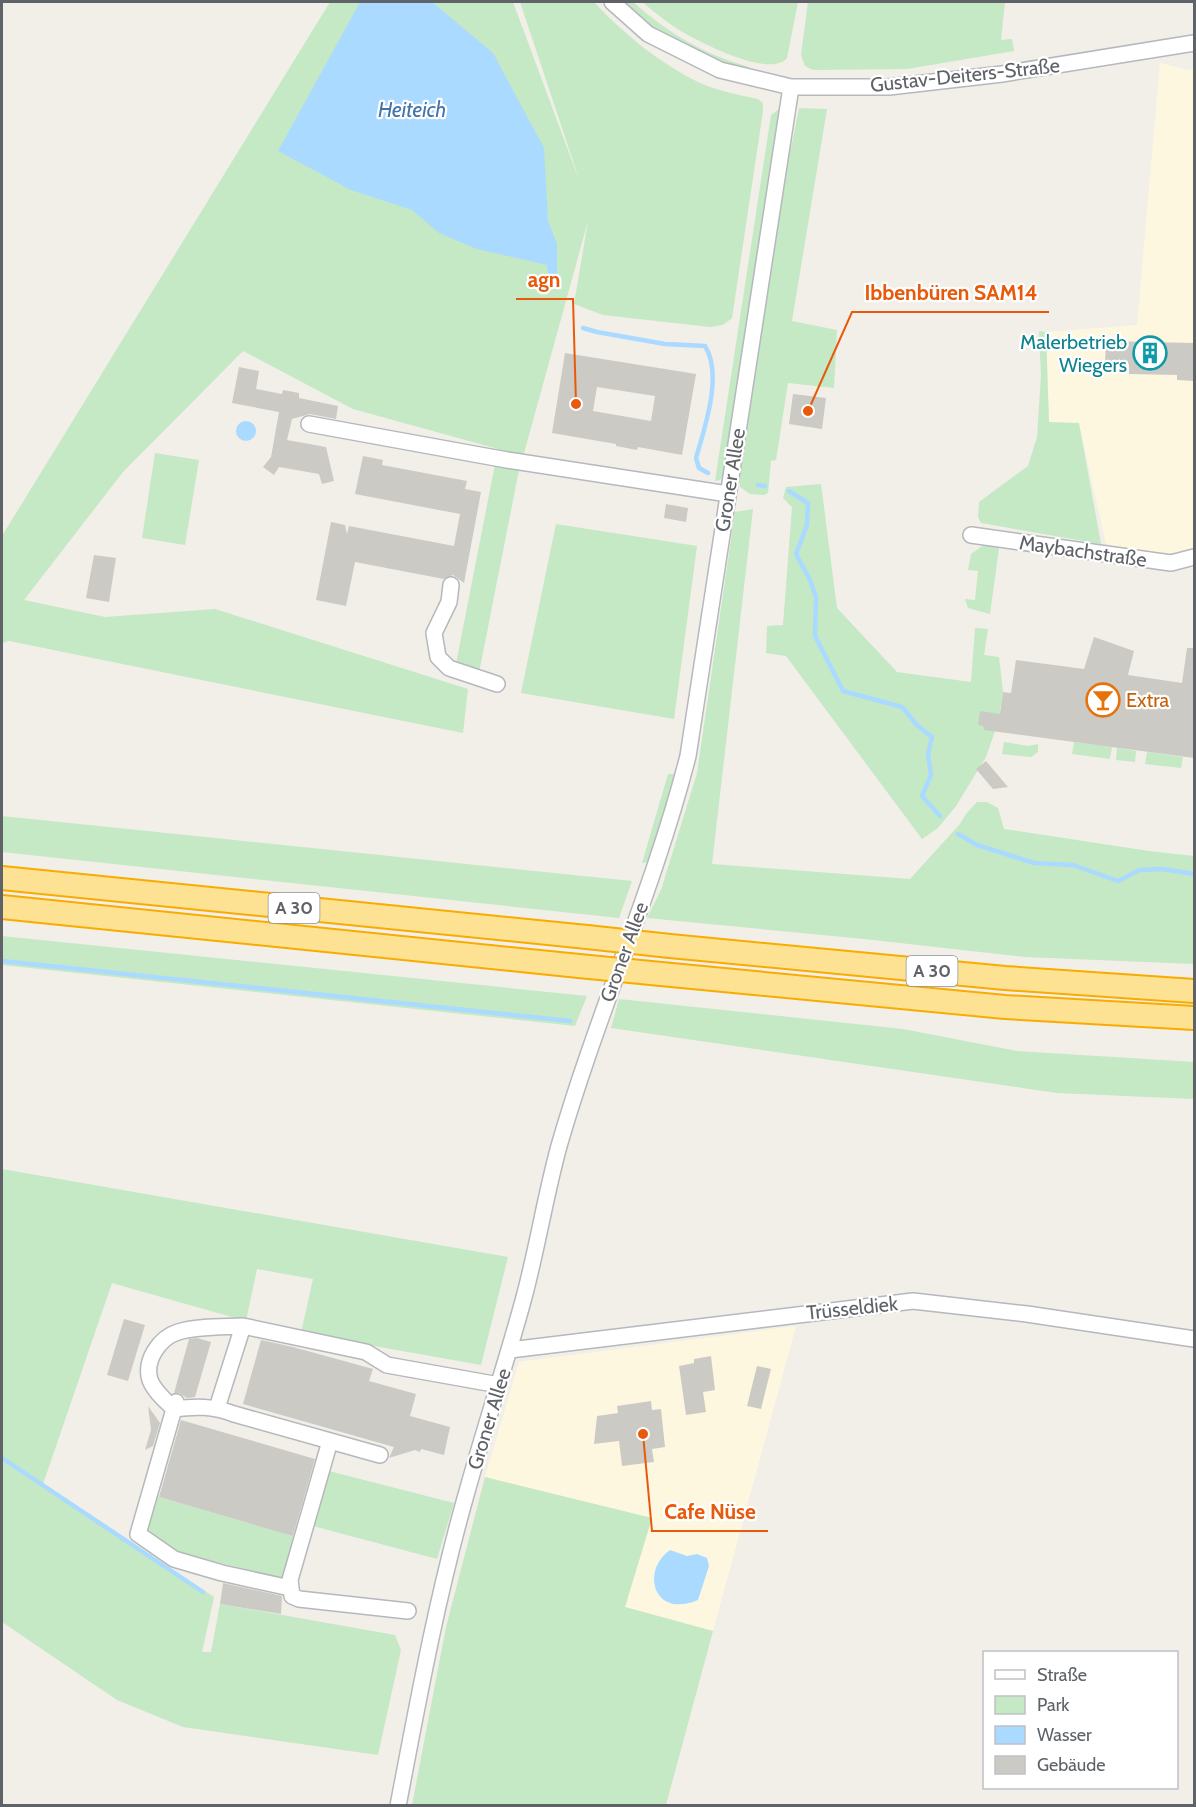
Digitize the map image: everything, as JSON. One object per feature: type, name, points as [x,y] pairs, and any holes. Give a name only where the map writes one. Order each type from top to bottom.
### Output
[{"type":"highway","name":"A 30","points":[[2,878],[1005,978],[1194,991]]},
{"type":"highway","name":"A 30","points":[[2,907],[1005,1007],[1194,1018]]},
{"type":"street","name":"Gustav-Deiters-Straße","points":[[612,2],[648,34],[720,70],[791,87],[900,85],[1002,74],[1194,43]]},
{"type":"street","name":"Groner Allee","points":[[398,1806],[433,1623],[465,1496],[510,1350],[534,1259],[558,1149],[596,1030],[657,863],[688,756],[791,87]]},
{"type":"street","points":[[309,424],[507,460],[728,494]]},
{"type":"street","name":"Maybachstraße","points":[[971,535],[1171,563],[1194,557]]},
{"type":"street","points":[[451,585],[449,602],[434,633],[438,657],[448,668],[497,684]]},
{"type":"street","name":"Trüsseldiek","points":[[510,1350],[913,1301],[1027,1314],[1194,1339]]},
{"type":"street","points":[[380,1455],[217,1408],[175,1404],[151,1381],[148,1369],[152,1354],[161,1342],[177,1332],[243,1326],[366,1352],[387,1365],[500,1384]]},
{"type":"street","points":[[217,1408],[243,1326]]},
{"type":"street","points":[[175,1404],[138,1534],[174,1560],[290,1588]]},
{"type":"street","points":[[330,1441],[290,1581],[292,1596],[299,1599],[408,1611]]},
{"type":"shaded area","points":[[1160,63],[1188,70],[1194,69],[1194,560],[1106,544],[1079,424],[1049,423],[1046,332],[1137,325]]},
{"type":"shaded area","points":[[796,1326],[713,1631],[625,1607],[652,1518],[485,1477],[519,1362]]},
{"type":"green space","points":[[330,2],[513,2],[581,185],[520,2],[594,2],[618,26],[670,67],[700,83],[758,99],[763,103],[763,111],[732,318],[723,325],[710,327],[603,315],[574,304],[588,221],[518,475],[479,673],[455,669],[498,449],[353,409],[243,351],[123,472],[24,600],[105,617],[215,609],[468,689],[463,733],[9,641],[2,643],[2,536]]},
{"type":"green space","points":[[625,2],[633,2],[673,33],[701,49],[749,67],[714,59],[681,44],[651,25]]},
{"type":"green space","points":[[642,2],[798,2],[787,58],[779,63],[767,64],[738,58],[697,40],[670,24]]},
{"type":"green space","points":[[808,2],[1005,2],[1001,40],[1012,39],[1014,51],[907,69],[813,70],[805,66],[801,55]]},
{"type":"green space","points":[[799,108],[827,109],[792,321],[837,330],[834,388],[788,383],[776,460],[771,461],[768,493],[750,494],[740,487],[740,464],[786,153],[791,148]]},
{"type":"green space","points":[[779,109],[781,113],[726,472],[720,480],[715,481],[771,115]]},
{"type":"green space","points":[[1039,331],[1046,332],[1049,422],[1079,423],[1101,544],[981,523],[978,517],[979,502],[1028,466],[1037,437],[1041,375]]},
{"type":"green space","points":[[155,453],[199,460],[185,545],[142,538]]},
{"type":"green space","points":[[821,484],[837,608],[897,672],[971,682],[975,628],[988,629],[984,655],[999,657],[1003,692],[1000,711],[1009,713],[995,731],[986,757],[956,806],[938,828],[922,839],[786,656],[766,653],[767,626],[783,625],[792,507],[783,498],[786,487]]},
{"type":"green space","points":[[753,509],[712,864],[910,879],[977,802],[987,802],[998,808],[1004,829],[1194,856],[1194,964],[1025,957],[647,918],[661,890],[697,773],[735,512]]},
{"type":"green space","points":[[556,524],[697,546],[674,719],[521,693]]},
{"type":"green space","points":[[985,544],[999,548],[990,614],[968,608],[965,599],[975,600],[978,571],[968,570],[971,554]]},
{"type":"green space","points":[[1004,742],[1028,746],[1038,744],[1038,752],[1031,757],[1002,754]]},
{"type":"green space","points":[[1074,742],[1112,747],[1110,759],[1072,754]]},
{"type":"green space","points":[[1117,748],[1136,751],[1135,762],[1116,760]]},
{"type":"green space","points":[[1147,752],[1183,757],[1181,768],[1145,764]]},
{"type":"green space","points":[[668,774],[678,774],[651,862],[642,863]]},
{"type":"green space","points":[[2,816],[632,881],[619,918],[2,852]]},
{"type":"green space","points":[[2,936],[587,996],[575,1026],[2,965]]},
{"type":"green space","points":[[619,999],[903,1029],[1017,1051],[1194,1062],[1194,1099],[1057,1093],[611,1028]]},
{"type":"green space","points":[[2,1169],[508,1257],[481,1365],[301,1333],[313,1279],[257,1269],[246,1321],[112,1283],[43,1484],[214,1597],[202,1652],[211,1652],[220,1604],[395,1635],[401,1650],[378,1755],[183,1727],[117,1700],[2,1622]]},
{"type":"green space","points":[[329,1471],[454,1503],[437,1559],[313,1526]]},
{"type":"green space","points":[[485,1477],[652,1518],[625,1607],[713,1631],[666,1805],[412,1805],[446,1627]]},
{"type":"green space","points":[[155,1496],[297,1537],[285,1579],[165,1549],[148,1535],[148,1521]]},
{"type":"water","name":"Heiteich","points":[[360,2],[432,2],[493,53],[544,148],[548,221],[557,244],[557,278],[549,281],[547,265],[477,249],[439,233],[412,210],[351,190],[278,151]]},
{"type":"water","points":[[246,421],[253,424],[256,431],[253,438],[246,441],[239,438],[236,431],[239,424]]},
{"type":"water","points":[[670,1550],[687,1556],[697,1554],[707,1558],[709,1566],[698,1600],[683,1604],[671,1603],[662,1598],[656,1590],[654,1580],[656,1569],[661,1559]]},
{"type":"building","name":"Malerbetrieb Wiegers","points":[[1106,341],[1194,343],[1194,381],[1177,380],[1177,375],[1129,374],[1129,364],[1105,363]]},
{"type":"building","points":[[565,353],[696,374],[682,455],[638,447],[637,450],[552,433]],"holes":[[[597,387],[655,396],[651,421],[593,411]]]},
{"type":"building","points":[[239,367],[259,371],[256,389],[282,394],[283,390],[299,393],[299,398],[338,406],[336,419],[310,414],[292,419],[287,440],[326,447],[334,481],[322,484],[319,474],[279,467],[274,475],[263,467],[271,457],[279,412],[232,403]]},
{"type":"building","points":[[793,394],[826,398],[822,429],[789,424]]},
{"type":"building","points":[[363,456],[383,460],[382,465],[467,481],[465,489],[481,492],[464,583],[453,575],[444,579],[355,562],[346,606],[316,600],[331,522],[345,525],[347,534],[349,526],[454,546],[460,514],[355,494]]},
{"type":"building","points":[[666,504],[688,508],[686,522],[664,518]]},
{"type":"building","points":[[94,555],[116,558],[109,602],[86,598]]},
{"type":"building","name":"Extra","points":[[1094,637],[1134,651],[1128,675],[1182,683],[1187,648],[1194,648],[1194,758],[984,730],[983,726],[978,725],[980,711],[1000,714],[1003,692],[1011,693],[1016,660],[1084,669]]},
{"type":"building","points":[[986,761],[1008,787],[993,789],[976,769]]},
{"type":"building","points":[[124,1319],[145,1325],[128,1381],[107,1375]]},
{"type":"building","points":[[197,1338],[211,1342],[195,1397],[187,1398],[174,1393],[189,1339]]},
{"type":"building","points":[[261,1340],[373,1369],[369,1381],[416,1394],[410,1416],[450,1427],[444,1455],[421,1449],[420,1452],[415,1450],[389,1458],[394,1447],[243,1404]]},
{"type":"building","points":[[711,1356],[715,1390],[703,1392],[706,1412],[686,1415],[679,1366],[694,1363],[694,1359]]},
{"type":"building","points":[[757,1366],[771,1369],[761,1409],[747,1406]]},
{"type":"building","points":[[651,1401],[652,1410],[661,1409],[665,1447],[652,1449],[654,1462],[622,1466],[619,1441],[594,1444],[597,1416],[618,1413],[617,1406]]},
{"type":"building","points":[[148,1406],[160,1423],[153,1446],[145,1450],[151,1430]]},
{"type":"building","points":[[181,1420],[315,1459],[293,1536],[159,1497]]},
{"type":"building","points":[[223,1583],[282,1596],[281,1614],[220,1604]]},
{"type":"waterway","points":[[583,328],[665,344],[705,346],[712,371],[711,401],[696,458],[699,468],[708,473]]},
{"type":"waterway","points":[[758,485],[765,486]]},
{"type":"waterway","points":[[789,491],[808,503],[807,525],[796,554],[816,597],[815,636],[843,691],[902,707],[917,725],[932,737],[928,754],[931,775],[922,796],[940,816]]},
{"type":"waterway","points":[[958,834],[977,845],[1034,863],[1073,865],[1118,881],[1140,870],[1162,869],[1194,874]]},
{"type":"waterway","points":[[2,961],[570,1021]]},
{"type":"waterway","points":[[2,1458],[203,1592]]},
{"type":"place","name":"Malerbetrieb Wiegers","points":[[1150,353]]},
{"type":"place","name":"agn","points":[[576,404]]},
{"type":"place","name":"Ibbenbüren SAM14","points":[[808,411]]},
{"type":"place","name":"Extra","points":[[1103,700]]},
{"type":"place","name":"Cafe Nüse","points":[[643,1434]]}]
